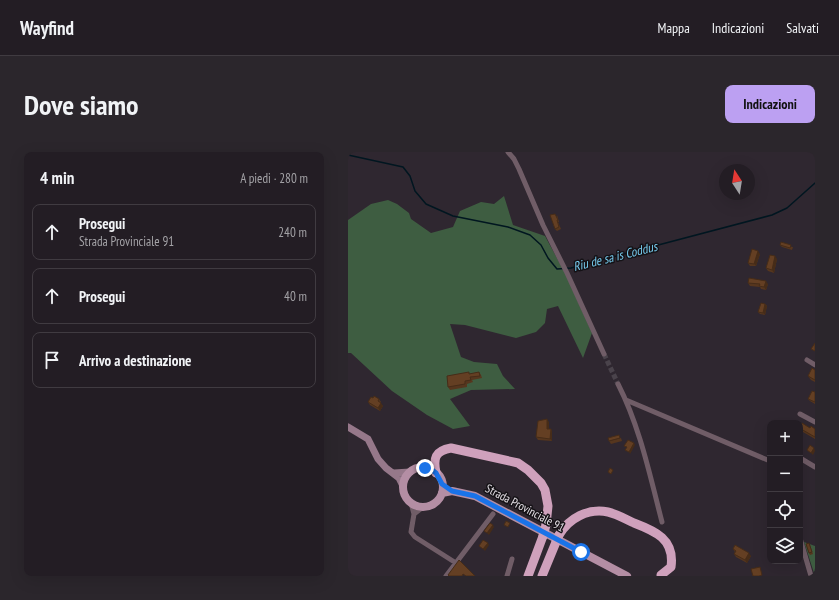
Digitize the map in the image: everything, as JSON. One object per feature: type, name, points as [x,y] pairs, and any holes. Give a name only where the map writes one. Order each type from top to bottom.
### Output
[{"type":"highway","points":[[436,473],[434,461],[436,456],[441,451],[451,448],[518,463],[536,477],[545,490],[548,506],[547,524],[528,576]]},
{"type":"highway","points":[[542,576],[557,539],[568,524],[579,515],[591,512],[608,512],[650,530],[662,538],[666,542],[671,552],[671,567],[660,576]]},
{"type":"main road","points":[[425,468],[431,469],[436,473],[442,484],[442,493],[435,503],[423,507],[411,503],[406,499],[403,486],[404,481],[410,472],[414,469],[425,468]]},
{"type":"main road","name":"Strada Provinciale 91","points":[[442,484],[452,491],[475,496],[627,576]]},
{"type":"main road","name":"Strada Provinciale 91","points":[[442,493],[452,491]]},
{"type":"street","points":[[508,152],[520,169],[543,225],[604,354]]},
{"type":"street","points":[[807,360],[815,365]]},
{"type":"street","points":[[618,384],[626,400],[647,463],[662,522]]},
{"type":"street","points":[[626,400],[767,459]]},
{"type":"street","points":[[800,414],[815,422]]},
{"type":"street","points":[[348,427],[368,439],[378,459],[386,468],[399,478],[403,486]]},
{"type":"street","points":[[803,460],[815,467]]},
{"type":"street","points":[[394,473],[410,472]]},
{"type":"street","points":[[411,503],[414,514],[412,532],[415,537],[456,563]]},
{"type":"street","points":[[414,514],[423,507]]},
{"type":"street","points":[[446,576],[493,514]]},
{"type":"street","points":[[803,548],[811,576]]},
{"type":"street","points":[[507,576],[512,558]]},
{"type":"green space","points":[[504,196],[513,225],[545,236],[565,273],[592,333],[583,358],[558,306],[547,309],[545,323],[536,332],[516,338],[465,325],[450,324],[461,357],[474,362],[497,364],[503,376],[515,389],[471,390],[450,399],[470,426],[453,429],[427,415],[392,391],[351,353],[348,353],[348,220],[371,204],[388,200],[397,204],[409,213],[411,219],[431,233],[453,227],[460,211],[481,202],[494,204]]},
{"type":"green space","points":[[804,542],[815,546],[815,576]]},
{"type":"building","points":[[555,214],[559,227],[555,229],[550,215]]},
{"type":"building","points":[[781,242],[791,245],[790,248],[780,245]]},
{"type":"building","points":[[752,249],[758,251],[754,264],[748,263]]},
{"type":"building","points":[[770,255],[775,256],[772,270],[766,268]]},
{"type":"building","points":[[749,278],[766,281],[764,287],[759,286],[760,284],[748,283]]},
{"type":"building","points":[[761,303],[765,304],[763,313],[758,312]]},
{"type":"building","points":[[815,343],[815,351],[811,349]]},
{"type":"building","points":[[812,368],[815,370],[815,380],[808,376]]},
{"type":"building","points":[[469,372],[469,374],[479,372],[480,376],[470,377],[471,380],[465,381],[465,384],[448,387],[447,376]]},
{"type":"building","points":[[812,391],[815,392],[815,402],[808,399]]},
{"type":"building","points":[[374,396],[379,399],[378,401],[381,403],[378,408],[368,402],[371,397],[373,398]]},
{"type":"building","points":[[547,419],[547,429],[551,429],[550,439],[536,437],[538,421]]},
{"type":"building","points":[[803,424],[815,429],[815,437],[803,430]]},
{"type":"building","points":[[619,435],[620,438],[609,441],[608,438]]},
{"type":"building","points":[[628,440],[634,443],[629,452],[625,450],[627,447],[624,446]]},
{"type":"building","points":[[810,445],[814,448],[811,453],[807,450]]},
{"type":"building","points":[[610,468],[613,470],[611,474],[608,472]]},
{"type":"building","points":[[506,521],[510,523],[508,527],[504,525]]},
{"type":"building","points":[[490,523],[493,525],[487,533],[484,531]]},
{"type":"building","points":[[483,540],[488,543],[483,549],[479,546]]},
{"type":"building","points":[[809,543],[812,552],[809,553],[806,544]]},
{"type":"building","points":[[735,545],[749,553],[745,560],[734,554],[736,551],[733,549]]},
{"type":"building","points":[[459,560],[475,576],[466,576],[463,574],[462,576],[448,575]]},
{"type":"building","points":[[760,567],[762,575],[753,576],[751,569]]},
{"type":"waterway","name":"Riu de sa is Coddus","points":[[348,155],[403,167],[410,176],[415,191],[426,204],[453,216],[508,227],[530,235],[541,245],[548,258],[557,269],[571,268],[772,215],[787,208],[815,183]]},
{"type":"tunnel","points":[[604,354],[618,384]]},
{"type":"route","points":[[425,468],[431,469],[436,473],[442,484],[452,491],[464,492],[475,496],[581,552]]}]
